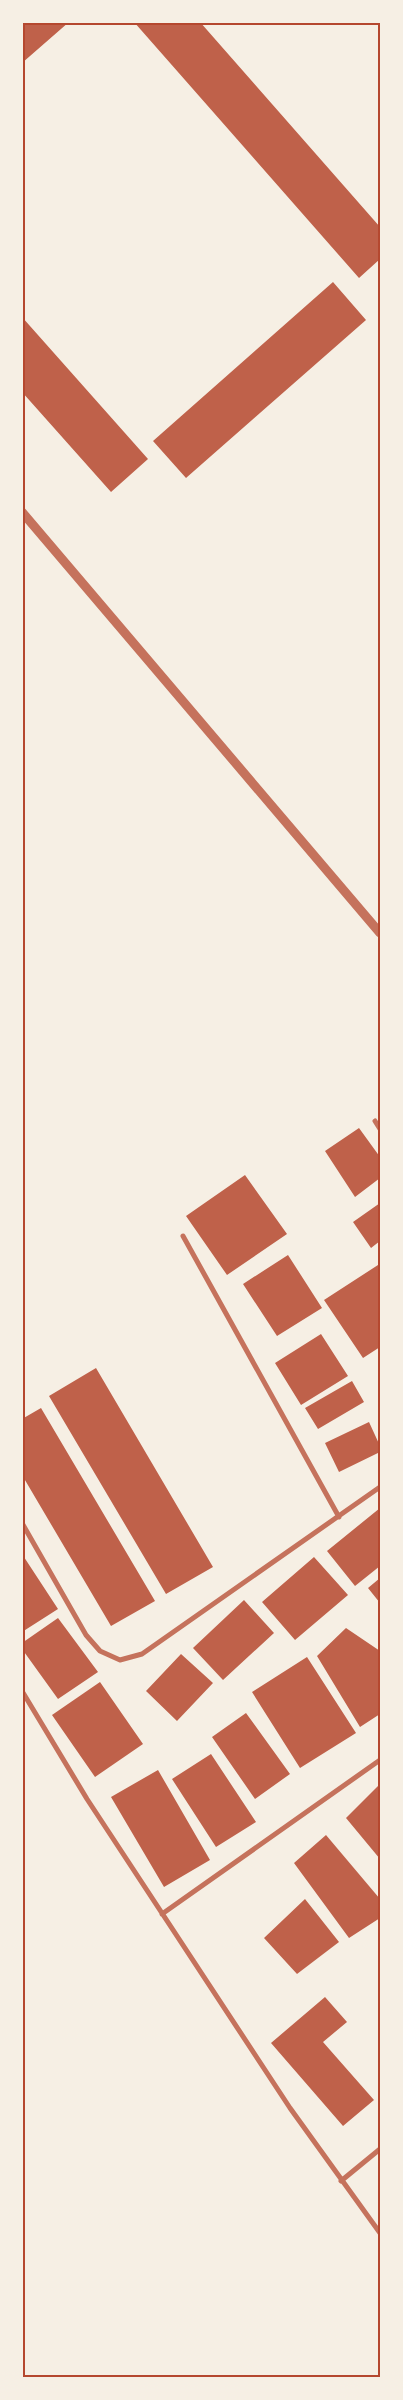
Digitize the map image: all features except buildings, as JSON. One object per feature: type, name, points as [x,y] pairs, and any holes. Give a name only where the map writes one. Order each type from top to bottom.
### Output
[{"type":"street","points":[[22,512],[380,933]]},
{"type":"street","points":[[375,1121],[380,1129]]},
{"type":"street","points":[[183,1236],[339,1517]]},
{"type":"street","points":[[22,1523],[86,1635],[100,1651],[120,1660],[142,1654],[380,1487]]},
{"type":"street","points":[[22,1691],[87,1799],[290,2108],[380,2233]]},
{"type":"street","points":[[162,1914],[380,1760]]},
{"type":"street","points":[[341,2181],[380,2149]]}]
